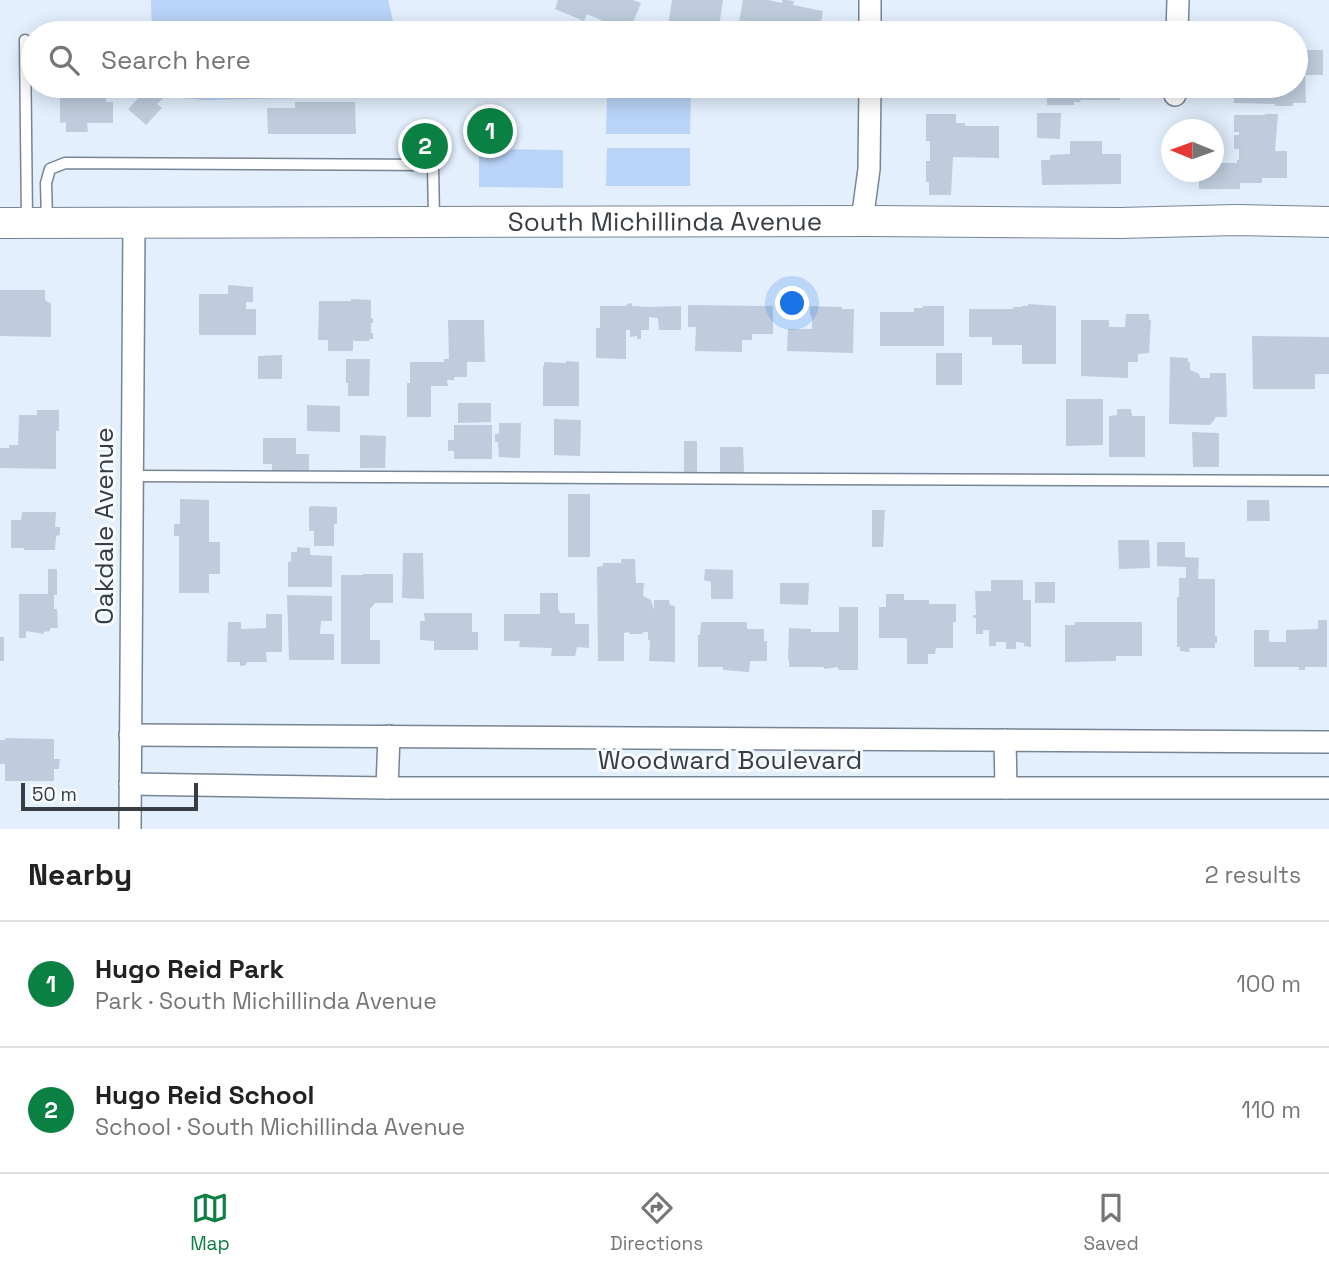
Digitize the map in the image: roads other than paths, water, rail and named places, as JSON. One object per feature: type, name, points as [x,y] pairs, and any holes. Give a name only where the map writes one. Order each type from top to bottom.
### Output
[{"type":"main road","name":"South Michillinda Avenue","points":[[24,223],[1329,222]]},
{"type":"street","points":[[870,0],[870,21]]},
{"type":"street","points":[[1177,21],[1178,0]]},
{"type":"street","points":[[862,221],[869,169],[870,98]]},
{"type":"street","name":"Oakdale Avenue","points":[[130,829],[134,224]]},
{"type":"street","name":"Woodward Boulevard","points":[[131,735],[1329,742]]},
{"type":"street","points":[[387,789],[389,736]]},
{"type":"street","points":[[1004,740],[1006,788]]},
{"type":"street","name":"Woodward Boulevard","points":[[130,784],[387,789],[1329,788]]},
{"type":"lane","points":[[24,223],[25,98]]},
{"type":"lane","points":[[24,223],[46,183],[50,169],[65,163],[433,165],[434,223]]},
{"type":"lane","points":[[132,476],[1329,481]]},
{"type":"place","name":"Hugo Reid Park","points":[[490,131]]},
{"type":"place","name":"Hugo Reid School","points":[[425,146]]}]
